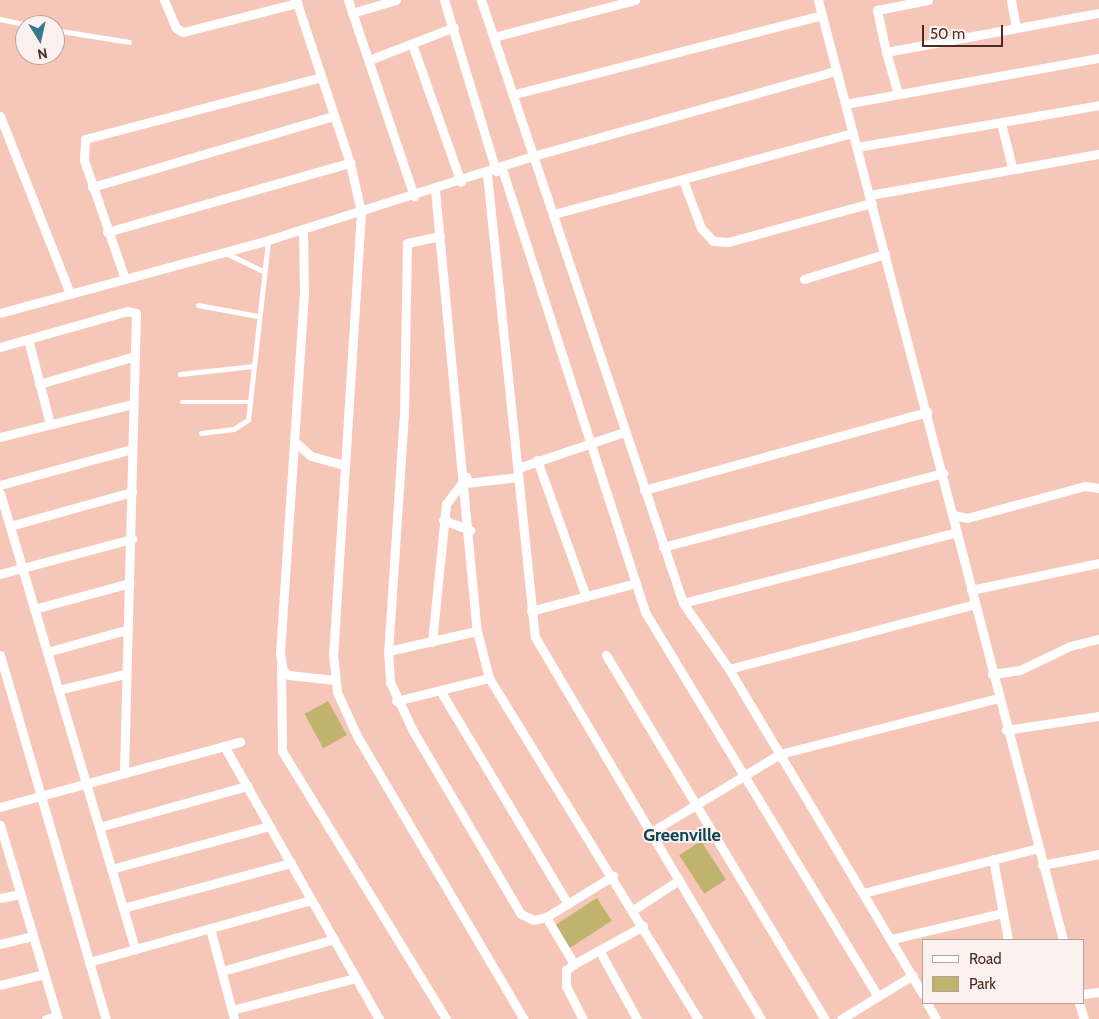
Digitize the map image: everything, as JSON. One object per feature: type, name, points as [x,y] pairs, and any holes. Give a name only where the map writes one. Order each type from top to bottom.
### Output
[{"type":"street","points":[[164,0],[176,28],[183,32],[297,2],[350,163],[361,212],[345,465],[335,680],[343,712],[524,1019]]},
{"type":"street","points":[[348,0],[414,196]]},
{"type":"street","points":[[352,13],[396,0]]},
{"type":"street","points":[[444,0],[454,27],[495,172],[593,442],[636,583],[655,634],[877,995]]},
{"type":"street","points":[[481,0],[515,94],[533,156],[554,214],[624,432],[683,603],[729,669],[922,990]]},
{"type":"street","points":[[494,37],[635,0]]},
{"type":"street","points":[[818,0],[943,473],[1006,730],[1063,939]]},
{"type":"street","points":[[874,0],[898,94]]},
{"type":"street","points":[[876,10],[928,0]]},
{"type":"street","points":[[1010,0],[1016,28]]},
{"type":"street","points":[[886,52],[1099,13]]},
{"type":"street","points":[[515,94],[822,15]]},
{"type":"street","points":[[369,60],[454,27]]},
{"type":"street","points":[[412,44],[461,182]]},
{"type":"street","points":[[845,104],[1099,58]]},
{"type":"street","points":[[0,313],[268,240],[495,172],[533,156],[836,71]]},
{"type":"street","points":[[124,279],[92,187],[82,148],[91,136],[321,77]]},
{"type":"street","points":[[857,147],[1099,105]]},
{"type":"street","points":[[0,116],[70,294]]},
{"type":"street","points":[[92,187],[334,116]]},
{"type":"street","points":[[1001,123],[1012,168]]},
{"type":"street","points":[[554,214],[853,132]]},
{"type":"street","points":[[683,180],[701,228],[713,241],[728,242],[871,199],[1012,168],[1099,154]]},
{"type":"street","points":[[107,232],[350,163]]},
{"type":"street","points":[[495,172],[518,473],[531,611],[542,655],[651,832],[761,1019]]},
{"type":"street","points":[[435,190],[466,480],[477,631],[489,678],[613,876],[698,1019]]},
{"type":"street","points":[[303,229],[296,442],[281,664],[282,751],[446,1019]]},
{"type":"street","points":[[440,236],[408,243],[404,413],[388,652],[396,701],[521,914],[534,920],[546,917],[613,876]]},
{"type":"street","points":[[804,279],[885,254]]},
{"type":"street","points":[[0,347],[132,310],[137,315],[132,357],[132,539],[124,674],[124,773]]},
{"type":"street","points":[[28,339],[50,424]]},
{"type":"street","points":[[39,384],[132,357]]},
{"type":"street","points":[[0,436],[132,404]]},
{"type":"street","points":[[644,490],[927,412]]},
{"type":"street","points":[[432,642],[443,520],[454,486],[466,480],[518,473],[537,460],[624,432]]},
{"type":"street","points":[[296,442],[311,456],[345,465]]},
{"type":"street","points":[[0,485],[132,449]]},
{"type":"street","points":[[537,460],[586,597]]},
{"type":"street","points":[[663,547],[943,473]]},
{"type":"street","points":[[953,515],[967,518],[1085,486],[1099,488]]},
{"type":"street","points":[[10,526],[132,492]]},
{"type":"street","points":[[0,493],[135,949]]},
{"type":"street","points":[[443,520],[470,530]]},
{"type":"street","points":[[683,603],[957,532]]},
{"type":"street","points":[[0,574],[132,539]]},
{"type":"street","points":[[971,590],[1099,564]]},
{"type":"street","points":[[34,609],[130,583]]},
{"type":"street","points":[[531,611],[636,583]]},
{"type":"street","points":[[729,669],[974,604]]},
{"type":"street","points":[[47,652],[126,630]]},
{"type":"street","points":[[388,652],[477,631]]},
{"type":"street","points":[[992,674],[1020,670],[1070,646],[1099,640]]},
{"type":"street","points":[[0,655],[106,1019]]},
{"type":"street","points":[[606,655],[825,1019]]},
{"type":"street","points":[[281,664],[289,675],[335,680]]},
{"type":"street","points":[[58,690],[124,674]]},
{"type":"street","points":[[396,701],[442,692],[489,678]]},
{"type":"street","points":[[442,692],[568,904]]},
{"type":"street","points":[[651,832],[697,807],[780,754],[998,698]]},
{"type":"street","points":[[1006,730],[1099,716]]},
{"type":"street","points":[[0,807],[240,742]]},
{"type":"street","points":[[224,746],[379,1019]]},
{"type":"street","points":[[99,827],[247,786]]},
{"type":"street","points":[[0,825],[4,852],[20,894],[57,1018],[46,1019]]},
{"type":"street","points":[[111,869],[270,826]]},
{"type":"street","points":[[863,893],[1038,848]]},
{"type":"street","points":[[1042,865],[1099,854]]},
{"type":"street","points":[[993,859],[1008,939]]},
{"type":"street","points":[[123,908],[291,863]]},
{"type":"street","points":[[633,910],[679,880]]},
{"type":"street","points":[[0,898],[20,894]]},
{"type":"street","points":[[89,962],[311,900]]},
{"type":"street","points":[[892,939],[1003,913]]},
{"type":"street","points":[[546,917],[574,964]]},
{"type":"street","points":[[584,1019],[566,986],[566,970],[643,926]]},
{"type":"street","points":[[210,928],[233,1014],[356,978]]},
{"type":"street","points":[[0,944],[33,936]]},
{"type":"street","points":[[222,971],[334,939]]},
{"type":"street","points":[[599,950],[637,1019]]},
{"type":"street","points":[[0,985],[44,974]]},
{"type":"street","points":[[841,1019],[877,995],[913,975]]},
{"type":"street","points":[[1084,994],[1099,992]]},
{"type":"street","points":[[928,1004],[936,1019]]},
{"type":"street","points":[[1079,1004],[1084,1019]]},
{"type":"lane","points":[[0,20],[15,23]]},
{"type":"lane","points":[[65,32],[129,42]]},
{"type":"lane","points":[[201,433],[243,426],[251,402],[261,270],[268,240]]},
{"type":"lane","points":[[224,252],[261,270]]},
{"type":"lane","points":[[198,305],[258,316]]},
{"type":"lane","points":[[180,374],[254,366]]},
{"type":"lane","points":[[182,402],[251,402]]},
{"type":"green space","points":[[328,701],[347,735],[323,748],[304,714]]},
{"type":"green space","points":[[701,841],[726,880],[704,894],[679,855]]},
{"type":"green space","points":[[597,898],[612,921],[570,948],[555,925]]},
{"type":"district","name":"Greenville","points":[[682,835]]}]
